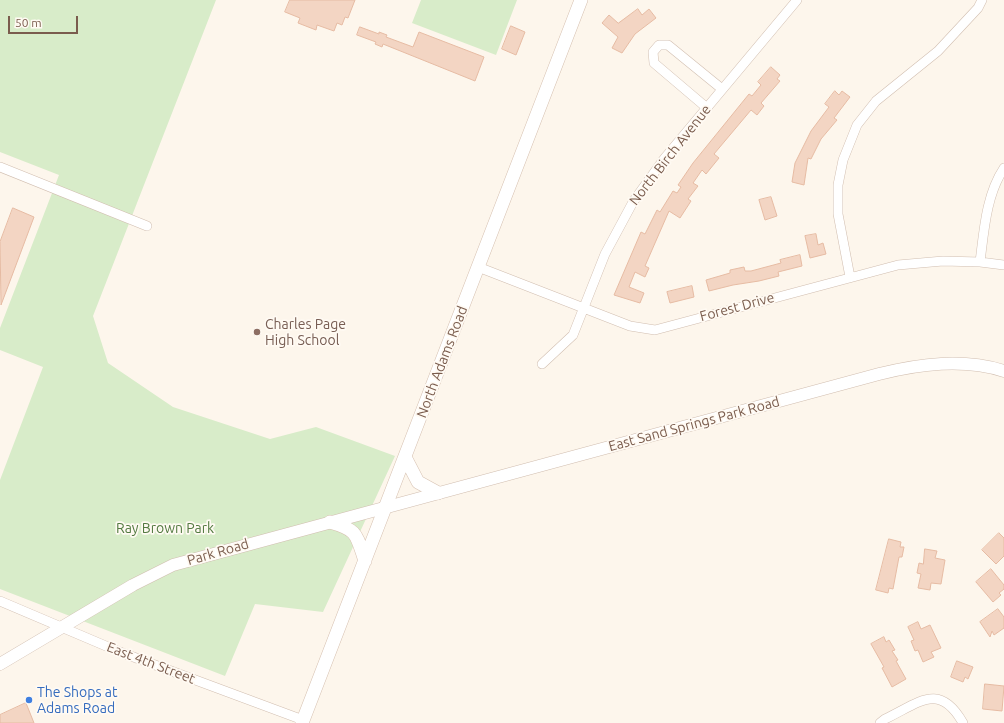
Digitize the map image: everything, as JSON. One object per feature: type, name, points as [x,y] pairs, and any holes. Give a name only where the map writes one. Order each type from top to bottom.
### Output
[{"type":"main road","name":"North Adams Road","points":[[302,722],[581,0]]},
{"type":"main road","points":[[405,457],[418,482],[438,493]]},
{"type":"main road","points":[[330,522],[351,529],[357,538],[365,560]]},
{"type":"street","name":"North Birch Avenue","points":[[542,364],[573,335],[605,254],[633,202],[664,159],[797,0]]},
{"type":"street","points":[[850,277],[838,214],[838,185],[843,160],[857,125],[876,101],[938,51],[978,8],[982,0]]},
{"type":"street","points":[[707,108],[654,62],[653,52],[656,48],[659,45],[668,45],[722,89]]},
{"type":"street","points":[[0,167],[147,226]]},
{"type":"street","points":[[980,262],[986,218],[991,197],[1004,168]]},
{"type":"street","name":"Forest Drive","points":[[478,267],[630,326],[655,330],[850,277],[921,262],[980,262],[1004,265]]},
{"type":"street","name":"East Sand Springs Park Road","points":[[386,506],[913,366],[954,364],[977,366],[1004,371]]},
{"type":"street","name":"Park Road","points":[[0,664],[133,585],[173,565],[386,506]]},
{"type":"street","name":"East 4th Street","points":[[0,601],[62,626],[120,652],[302,722]]},
{"type":"street","points":[[880,723],[885,719],[924,700],[935,698],[945,701],[955,708],[963,723]]},
{"type":"green space","name":"Ray Brown Park","points":[[0,0],[216,0],[93,316],[108,363],[173,407],[270,439],[316,427],[395,456],[323,612],[255,604],[225,676],[0,589],[0,480],[43,367],[0,350],[0,328],[59,175],[0,152]]},
{"type":"green space","points":[[421,0],[517,0],[496,55],[412,23]]},
{"type":"building","points":[[290,0],[355,0],[348,18],[345,17],[342,25],[337,23],[334,31],[317,25],[316,30],[298,23],[300,18],[285,12]]},
{"type":"building","points":[[638,9],[642,15],[649,9],[656,18],[635,34],[622,53],[612,48],[618,37],[602,23],[609,15],[618,23]]},
{"type":"building","points":[[511,26],[525,32],[516,55],[502,49]]},
{"type":"building","points":[[360,27],[379,34],[379,32],[387,35],[386,37],[413,47],[419,32],[484,57],[475,81],[383,44],[382,47],[375,44],[376,42],[357,35]]},
{"type":"building","points":[[771,67],[780,75],[777,79],[780,81],[761,103],[764,106],[757,115],[751,110],[714,154],[719,158],[706,174],[702,170],[693,183],[698,186],[688,199],[691,201],[680,218],[669,211],[645,266],[649,268],[645,277],[635,272],[629,287],[644,293],[640,303],[614,295],[641,232],[645,234],[657,210],[660,212],[673,191],[677,193],[681,187],[678,185],[693,163],[749,94],[752,96],[761,85],[758,82]]},
{"type":"building","points":[[835,91],[839,95],[842,91],[850,97],[834,118],[837,120],[821,139],[811,159],[808,158],[804,185],[792,182],[795,163],[811,131],[829,107],[825,104]]},
{"type":"building","points":[[771,197],[777,216],[765,220],[759,200]]},
{"type":"building","points":[[13,208],[34,217],[1,305],[0,242]]},
{"type":"building","points":[[816,234],[818,245],[823,243],[826,254],[810,258],[805,236]]},
{"type":"building","points":[[800,255],[802,266],[778,272],[779,276],[709,291],[706,280],[730,273],[730,270],[744,267],[745,271],[751,271],[781,263],[780,260]]},
{"type":"building","points":[[692,286],[694,297],[670,303],[667,292]]},
{"type":"building","points":[[999,533],[1004,538],[1004,556],[996,564],[982,550]]},
{"type":"building","points":[[889,539],[901,542],[900,547],[904,547],[902,557],[899,557],[893,589],[889,588],[888,593],[876,590]]},
{"type":"building","points":[[925,549],[937,551],[935,558],[945,560],[941,584],[931,583],[930,590],[918,588],[921,574],[917,573],[919,563],[923,564]]},
{"type":"building","points":[[991,569],[1004,585],[1004,589],[999,593],[1001,595],[993,602],[976,582]]},
{"type":"building","points":[[998,609],[1004,617],[1004,628],[994,635],[992,631],[990,637],[980,622]]},
{"type":"building","points":[[918,622],[921,629],[930,625],[941,648],[931,652],[934,657],[923,662],[918,650],[915,651],[911,641],[914,640],[908,627]]},
{"type":"building","points":[[884,637],[886,642],[889,640],[895,650],[892,651],[898,660],[896,661],[906,679],[892,687],[882,668],[884,667],[871,644]]},
{"type":"building","points":[[957,661],[973,667],[968,679],[965,677],[963,682],[951,677]]},
{"type":"building","points":[[985,684],[1004,686],[1002,711],[983,709]]},
{"type":"building","points":[[26,703],[34,723],[0,723],[0,715]]},
{"type":"place","name":"Charles Page High School","points":[[257,332]]},
{"type":"place","name":"The Shops at Adams Road","points":[[29,700]]}]
